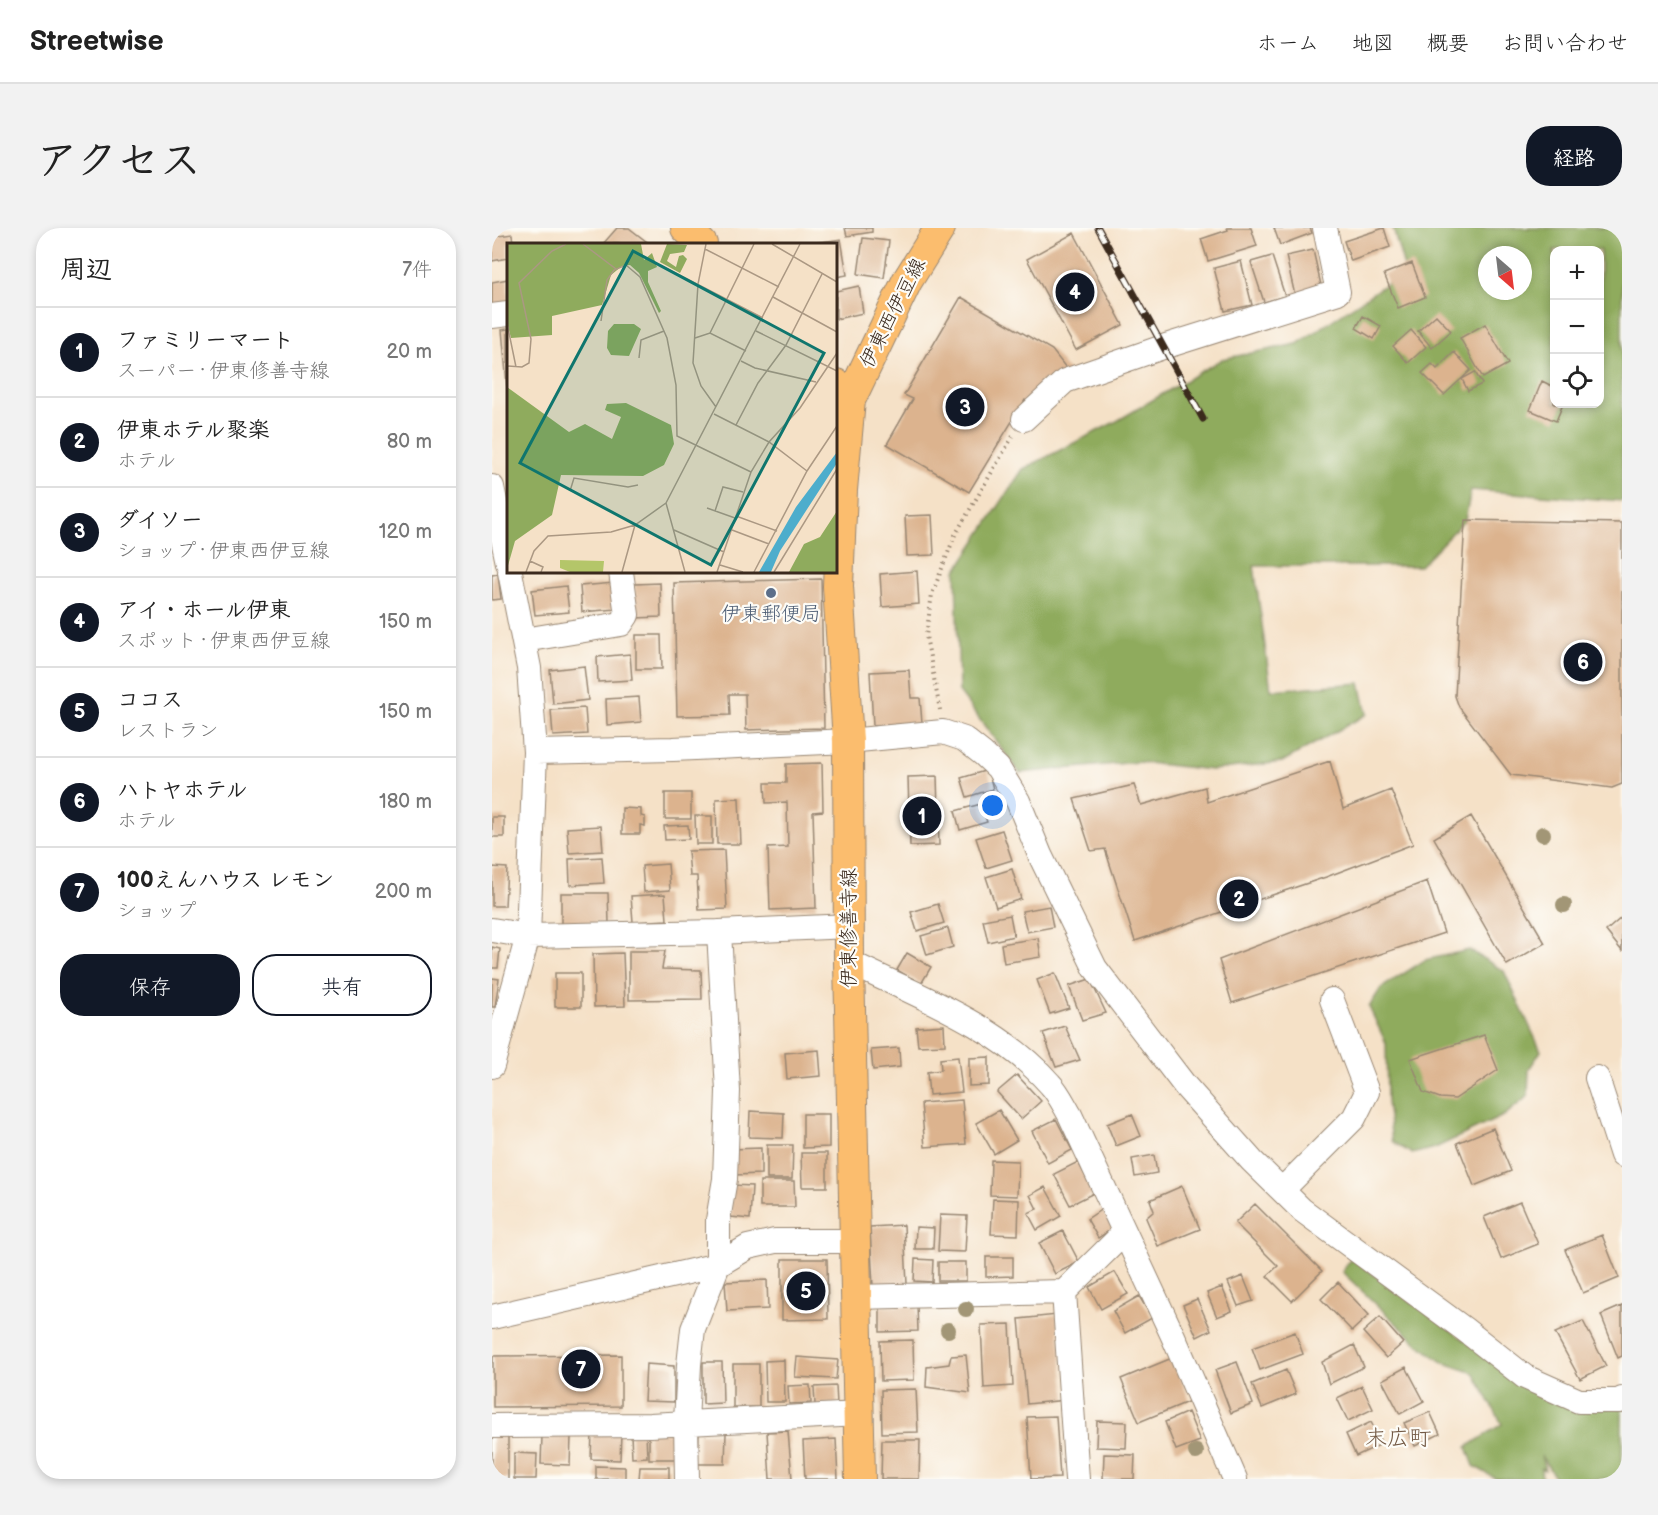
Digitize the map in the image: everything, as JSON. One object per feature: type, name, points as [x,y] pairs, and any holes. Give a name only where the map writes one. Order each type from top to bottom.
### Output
[{"type":"main road","points":[[686,228],[701,243]]},
{"type":"main road","name":"伊東西伊豆線","points":[[843,392],[940,228]]},
{"type":"main road","name":"伊東修善寺線","points":[[843,392],[838,586],[848,741],[849,962],[860,1479]]},
{"type":"street","points":[[1024,419],[1065,381],[1163,347],[1338,292],[1325,228]]},
{"type":"street","points":[[492,316],[507,314]]},
{"type":"street","points":[[497,502],[507,557]]},
{"type":"street","points":[[492,1066],[528,936],[535,752],[529,668],[510,573]]},
{"type":"street","points":[[524,640],[621,624],[627,615],[621,573]]},
{"type":"street","points":[[535,752],[673,749],[848,741],[944,732],[964,739],[998,768],[1018,801],[1040,855],[1095,968],[1186,1087],[1252,1161],[1302,1210],[1525,1377],[1579,1401],[1620,1401],[1622,1399]]},
{"type":"street","points":[[492,930],[528,936],[719,932],[849,926]]},
{"type":"street","points":[[687,1479],[686,1422],[693,1329],[718,1265],[718,1220],[725,1179],[728,1091],[719,932]]},
{"type":"street","points":[[849,962],[975,1024],[1028,1061],[1052,1085],[1070,1115],[1173,1336],[1235,1479]]},
{"type":"street","points":[[1282,1190],[1354,1118],[1367,1092],[1332,1000]]},
{"type":"street","points":[[1597,1078],[1622,1155]]},
{"type":"street","points":[[855,1297],[1064,1292],[1124,1233]]},
{"type":"street","points":[[492,1317],[718,1265],[748,1247],[775,1241],[855,1241]]},
{"type":"street","points":[[1064,1292],[1077,1479]]},
{"type":"street","points":[[492,1426],[650,1425],[859,1414]]},
{"type":"path","points":[[944,732],[926,636],[932,594],[955,535],[1024,419]]},
{"type":"green space","points":[[1393,228],[1622,228],[1622,501],[1471,490],[1465,520],[1420,566],[1254,566],[1271,690],[1360,683],[1367,714],[1282,762],[1212,770],[1138,762],[1020,773],[959,692],[956,571],[1023,469],[1117,421],[1222,359],[1297,344],[1405,271]]},
{"type":"green space","points":[[1469,950],[1504,971],[1541,1051],[1529,1069],[1528,1096],[1505,1115],[1435,1148],[1412,1154],[1392,1141],[1387,1102],[1386,1043],[1369,1007],[1381,988],[1425,960]]},
{"type":"green space","points":[[1351,1258],[1506,1370],[1539,1397],[1559,1404],[1622,1396],[1622,1479],[1556,1479],[1541,1456],[1545,1470],[1541,1468],[1542,1479],[1496,1479],[1474,1466],[1467,1447],[1502,1424],[1474,1373],[1442,1362],[1418,1344],[1342,1272]]},
{"type":"building","points":[[617,228],[629,228],[647,242],[646,243],[604,243]]},
{"type":"building","points":[[845,228],[872,228],[872,232],[847,236]]},
{"type":"building","points":[[1227,228],[1251,228],[1257,246],[1208,261],[1201,239],[1228,230]]},
{"type":"building","points":[[1274,228],[1310,228],[1312,233],[1280,245]]},
{"type":"building","points":[[1384,228],[1390,247],[1351,261],[1344,241]]},
{"type":"building","points":[[1074,233],[1123,325],[1076,350],[1027,259]]},
{"type":"building","points":[[512,234],[513,243],[507,243],[507,258],[492,261],[492,237]]},
{"type":"building","points":[[863,238],[889,241],[884,278],[858,274]]},
{"type":"building","points":[[841,239],[847,275],[837,277],[837,243],[815,243]]},
{"type":"building","points":[[1313,250],[1323,294],[1296,300],[1286,256]]},
{"type":"building","points":[[1272,256],[1285,296],[1264,302],[1251,262]]},
{"type":"building","points":[[1241,261],[1252,305],[1225,311],[1214,268]]},
{"type":"building","points":[[1412,263],[1425,297],[1398,308],[1384,274]]},
{"type":"building","points":[[507,279],[507,303],[492,306],[492,282]]},
{"type":"building","points":[[859,286],[863,313],[837,319],[837,291]]},
{"type":"building","points":[[961,297],[1052,350],[1070,373],[1031,404],[1025,400],[969,492],[887,444],[913,399],[904,395]]},
{"type":"building","points":[[1436,315],[1451,331],[1432,348],[1418,331]]},
{"type":"building","points":[[1363,316],[1381,326],[1374,339],[1356,328]]},
{"type":"building","points":[[1485,324],[1508,364],[1483,378],[1460,338]]},
{"type":"building","points":[[507,329],[507,385],[502,330]]},
{"type":"building","points":[[1411,330],[1426,347],[1408,363],[1393,346]]},
{"type":"building","points":[[1454,352],[1471,370],[1444,395],[1422,373],[1432,364],[1437,369]]},
{"type":"building","points":[[1475,372],[1482,384],[1468,391],[1462,379]]},
{"type":"building","points":[[1542,381],[1550,385],[1550,408],[1561,408],[1556,421],[1530,410]]},
{"type":"building","points":[[932,515],[934,555],[907,556],[905,516]]},
{"type":"building","points":[[1465,520],[1622,523],[1622,784],[1612,788],[1511,775],[1459,707],[1455,696]]},
{"type":"building","points":[[917,571],[919,604],[882,607],[880,574]]},
{"type":"building","points":[[498,574],[501,599],[492,600],[492,575]]},
{"type":"building","points":[[821,579],[824,728],[746,730],[745,694],[729,694],[730,715],[677,716],[674,583]]},
{"type":"building","points":[[614,583],[616,609],[582,612],[580,586]]},
{"type":"building","points":[[660,583],[661,617],[635,618],[635,584]]},
{"type":"building","points":[[566,586],[569,612],[535,615],[532,590]]},
{"type":"building","points":[[636,635],[661,635],[662,669],[636,669]]},
{"type":"building","points":[[630,654],[632,680],[598,682],[597,657]]},
{"type":"building","points":[[584,666],[588,700],[553,704],[550,670]]},
{"type":"building","points":[[909,670],[911,698],[920,698],[922,723],[873,726],[870,672]]},
{"type":"building","points":[[639,697],[641,722],[607,725],[606,699]]},
{"type":"building","points":[[585,708],[587,734],[553,736],[551,710]]},
{"type":"building","points":[[1330,761],[1343,809],[1391,790],[1413,844],[1326,877],[1135,941],[1105,849],[1091,851],[1074,799],[1134,785],[1141,805],[1205,787],[1207,802]]},
{"type":"building","points":[[822,763],[823,811],[813,812],[816,908],[770,910],[768,848],[788,847],[787,802],[766,803],[765,783],[786,783],[786,764]]},
{"type":"building","points":[[988,770],[993,789],[967,797],[961,778]]},
{"type":"building","points":[[937,776],[939,845],[910,846],[908,777]]},
{"type":"building","points":[[665,793],[691,793],[691,819],[665,819]]},
{"type":"building","points":[[739,798],[741,844],[717,844],[716,799]]},
{"type":"building","points":[[981,804],[987,822],[960,830],[955,811]]},
{"type":"building","points":[[622,808],[641,809],[641,816],[645,817],[645,826],[640,825],[640,834],[622,834]]},
{"type":"building","points":[[695,816],[712,816],[712,844],[696,844]]},
{"type":"building","points":[[1471,816],[1545,943],[1507,965],[1434,838]]},
{"type":"building","points":[[492,817],[504,817],[504,837],[492,837]]},
{"type":"building","points":[[688,825],[689,839],[665,840],[664,826]]},
{"type":"building","points":[[601,826],[603,851],[569,853],[567,828]]},
{"type":"building","points":[[1002,830],[1012,860],[986,868],[976,838]]},
{"type":"building","points":[[724,850],[727,909],[699,910],[697,876],[690,876],[688,851]]},
{"type":"building","points":[[602,857],[604,883],[570,885],[569,859]]},
{"type":"building","points":[[668,864],[670,890],[644,892],[642,866]]},
{"type":"building","points":[[492,867],[507,868],[505,906],[492,906]]},
{"type":"building","points":[[1012,869],[1021,899],[996,907],[986,877]]},
{"type":"building","points":[[1427,881],[1444,933],[1232,1003],[1219,960]]},
{"type":"building","points":[[561,893],[608,893],[609,923],[561,924]]},
{"type":"building","points":[[665,894],[667,920],[633,922],[631,896]]},
{"type":"building","points":[[938,904],[944,923],[917,931],[911,912]]},
{"type":"building","points":[[1049,906],[1053,927],[1027,932],[1022,911]]},
{"type":"building","points":[[1010,915],[1014,936],[988,942],[983,920]]},
{"type":"building","points":[[1622,917],[1622,951],[1606,931]]},
{"type":"building","points":[[948,928],[953,947],[927,955],[921,936]]},
{"type":"building","points":[[1038,938],[1041,957],[1004,963],[1001,944]]},
{"type":"building","points":[[492,947],[500,949],[498,968],[492,968]]},
{"type":"building","points":[[629,951],[665,951],[662,969],[701,970],[702,999],[629,1000]]},
{"type":"building","points":[[623,953],[625,1006],[594,1007],[593,954]]},
{"type":"building","points":[[907,953],[931,967],[921,984],[897,970]]},
{"type":"building","points":[[555,973],[581,973],[581,1007],[555,1007]]},
{"type":"building","points":[[1055,973],[1069,1008],[1050,1014],[1037,980]]},
{"type":"building","points":[[492,978],[499,979],[495,1007],[492,1007]]},
{"type":"building","points":[[1090,979],[1106,1013],[1082,1020],[1069,986]]},
{"type":"building","points":[[944,1025],[945,1045],[918,1046],[916,1027]]},
{"type":"building","points":[[1065,1026],[1080,1060],[1056,1067],[1043,1033]]},
{"type":"building","points":[[1484,1035],[1498,1070],[1455,1099],[1440,1098],[1423,1092],[1410,1059]]},
{"type":"building","points":[[899,1048],[900,1067],[873,1070],[871,1050]]},
{"type":"building","points":[[819,1050],[821,1076],[787,1079],[785,1053]]},
{"type":"building","points":[[958,1057],[962,1092],[929,1095],[927,1072],[941,1070],[940,1059]]},
{"type":"building","points":[[989,1057],[989,1085],[969,1086],[969,1058]]},
{"type":"building","points":[[1017,1075],[1041,1101],[1021,1119],[997,1092]]},
{"type":"building","points":[[962,1100],[966,1144],[925,1147],[921,1103]]},
{"type":"building","points":[[999,1110],[1017,1140],[994,1154],[976,1123]]},
{"type":"building","points":[[750,1111],[784,1113],[783,1138],[749,1137]]},
{"type":"building","points":[[803,1114],[829,1114],[829,1147],[803,1148]]},
{"type":"building","points":[[1132,1114],[1141,1136],[1116,1146],[1107,1124]]},
{"type":"building","points":[[1056,1119],[1072,1150],[1048,1163],[1032,1131]]},
{"type":"building","points":[[1493,1128],[1511,1171],[1474,1186],[1457,1143]]},
{"type":"building","points":[[767,1145],[793,1145],[792,1179],[767,1179]]},
{"type":"building","points":[[761,1148],[761,1174],[734,1175],[733,1149]]},
{"type":"building","points":[[801,1153],[827,1153],[827,1187],[802,1187]]},
{"type":"building","points":[[1154,1155],[1157,1173],[1135,1177],[1132,1159]]},
{"type":"building","points":[[991,1160],[1018,1161],[1017,1196],[990,1195]]},
{"type":"building","points":[[1078,1162],[1094,1193],[1070,1205],[1054,1174]]},
{"type":"building","points":[[760,1181],[794,1181],[795,1207],[760,1207]]},
{"type":"building","points":[[732,1185],[752,1186],[750,1219],[731,1217]]},
{"type":"building","points":[[1182,1186],[1200,1229],[1158,1246],[1146,1218],[1154,1211],[1150,1200]]},
{"type":"building","points":[[1045,1187],[1061,1216],[1037,1230],[1028,1213],[1037,1209],[1030,1195]]},
{"type":"building","points":[[993,1199],[1019,1200],[1018,1235],[991,1234]]},
{"type":"building","points":[[1520,1202],[1538,1244],[1501,1259],[1484,1217]]},
{"type":"building","points":[[1255,1204],[1322,1271],[1292,1301],[1267,1276],[1278,1266],[1235,1223]]},
{"type":"building","points":[[1102,1209],[1113,1228],[1098,1238],[1087,1219]]},
{"type":"building","points":[[940,1215],[967,1216],[965,1252],[938,1251]]},
{"type":"building","points":[[904,1225],[907,1284],[873,1286],[870,1227]]},
{"type":"building","points":[[916,1227],[934,1228],[933,1249],[915,1249]]},
{"type":"building","points":[[1063,1231],[1079,1262],[1055,1274],[1039,1243]]},
{"type":"building","points":[[1602,1235],[1619,1278],[1583,1293],[1565,1250]]},
{"type":"building","points":[[986,1257],[1013,1257],[1013,1276],[986,1277]]},
{"type":"building","points":[[782,1259],[827,1259],[828,1319],[782,1320]]},
{"type":"building","points":[[915,1259],[933,1260],[932,1282],[914,1281]]},
{"type":"building","points":[[938,1262],[966,1262],[966,1281],[938,1281]]},
{"type":"building","points":[[1115,1272],[1128,1294],[1101,1309],[1089,1287]]},
{"type":"building","points":[[1243,1276],[1253,1301],[1238,1306],[1228,1282]]},
{"type":"building","points":[[767,1280],[768,1309],[727,1311],[725,1282]]},
{"type":"building","points":[[1338,1282],[1369,1315],[1352,1331],[1321,1299]]},
{"type":"building","points":[[1222,1287],[1232,1311],[1217,1317],[1207,1293]]},
{"type":"building","points":[[1139,1296],[1152,1318],[1125,1333],[1113,1311]]},
{"type":"building","points":[[1197,1299],[1211,1330],[1197,1337],[1183,1305]]},
{"type":"building","points":[[917,1305],[918,1331],[880,1332],[880,1307]]},
{"type":"building","points":[[1622,1306],[1622,1356],[1618,1358],[1601,1315]]},
{"type":"building","points":[[1057,1315],[1066,1400],[1027,1404],[1019,1319]]},
{"type":"building","points":[[1380,1317],[1403,1343],[1386,1358],[1363,1332]]},
{"type":"building","points":[[1583,1321],[1606,1366],[1580,1379],[1555,1333]]},
{"type":"building","points":[[1010,1324],[1013,1386],[984,1388],[981,1325]]},
{"type":"building","points":[[1295,1332],[1303,1354],[1260,1370],[1252,1348]]},
{"type":"building","points":[[913,1340],[914,1380],[881,1381],[880,1341]]},
{"type":"building","points":[[1354,1345],[1364,1367],[1329,1384],[1322,1362]]},
{"type":"building","points":[[621,1355],[621,1406],[493,1407],[493,1356]]},
{"type":"building","points":[[966,1355],[970,1393],[926,1387],[927,1367],[949,1364],[951,1356]]},
{"type":"building","points":[[797,1357],[838,1360],[836,1379],[795,1377]]},
{"type":"building","points":[[1172,1358],[1190,1401],[1139,1422],[1121,1379]]},
{"type":"building","points":[[784,1360],[785,1402],[766,1402],[765,1361]]},
{"type":"building","points":[[703,1362],[722,1362],[723,1403],[703,1404]]},
{"type":"building","points":[[1237,1362],[1253,1404],[1231,1413],[1215,1370]]},
{"type":"building","points":[[646,1364],[674,1366],[674,1402],[644,1401]]},
{"type":"building","points":[[733,1364],[759,1364],[759,1407],[733,1407]]},
{"type":"building","points":[[1406,1367],[1424,1401],[1400,1414],[1382,1380]]},
{"type":"building","points":[[1286,1370],[1296,1394],[1262,1408],[1252,1384]]},
{"type":"building","points":[[810,1385],[811,1403],[789,1404],[788,1386]]},
{"type":"building","points":[[836,1386],[837,1404],[815,1405],[814,1387]]},
{"type":"building","points":[[1362,1386],[1373,1409],[1348,1421],[1337,1398]]},
{"type":"building","points":[[916,1389],[918,1432],[882,1433],[881,1390]]},
{"type":"building","points":[[1188,1412],[1200,1441],[1176,1450],[1165,1422]]},
{"type":"building","points":[[1430,1412],[1440,1434],[1415,1446],[1404,1423]]},
{"type":"building","points":[[1056,1416],[1060,1478],[1031,1479],[1027,1417]]},
{"type":"building","points":[[1097,1421],[1127,1422],[1126,1448],[1096,1447]]},
{"type":"building","points":[[1371,1422],[1382,1444],[1356,1456],[1346,1434]]},
{"type":"building","points":[[649,1431],[679,1432],[678,1459],[649,1459]]},
{"type":"building","points":[[788,1431],[792,1479],[770,1479],[767,1432]]},
{"type":"building","points":[[592,1432],[621,1433],[620,1460],[591,1459]]},
{"type":"building","points":[[508,1433],[508,1479],[492,1479],[492,1435]]},
{"type":"building","points":[[646,1433],[647,1457],[632,1458],[631,1434]]},
{"type":"building","points":[[699,1433],[726,1433],[725,1464],[698,1464]]},
{"type":"building","points":[[542,1436],[571,1437],[570,1465],[541,1464]]},
{"type":"building","points":[[836,1439],[838,1479],[805,1479],[803,1441]]},
{"type":"building","points":[[882,1440],[920,1440],[919,1479],[881,1479]]},
{"type":"building","points":[[514,1453],[537,1454],[536,1479],[514,1479]]},
{"type":"building","points":[[1104,1454],[1135,1455],[1134,1479],[1103,1479]]},
{"type":"building","points":[[596,1466],[625,1467],[625,1479],[596,1479]]},
{"type":"building","points":[[640,1467],[669,1467],[669,1479],[639,1479]]},
{"type":"railway","points":[[1098,228],[1203,419]]},
{"type":"place","name":"アイ・ホール伊東","points":[[1075,292]]},
{"type":"place","name":"ダイソー","points":[[965,407]]},
{"type":"place","name":"伊東郵便局","points":[[771,593]]},
{"type":"place","name":"ハトヤホテル","points":[[1583,662]]},
{"type":"place","name":"ファミリーマート","points":[[922,816]]},
{"type":"place","name":"伊東ホテル聚楽","points":[[1239,899]]},
{"type":"place","name":"ココス","points":[[806,1291]]},
{"type":"place","name":"100えんハウス レモン","points":[[581,1369]]},
{"type":"district","name":"末広町","points":[[1398,1438]]}]
